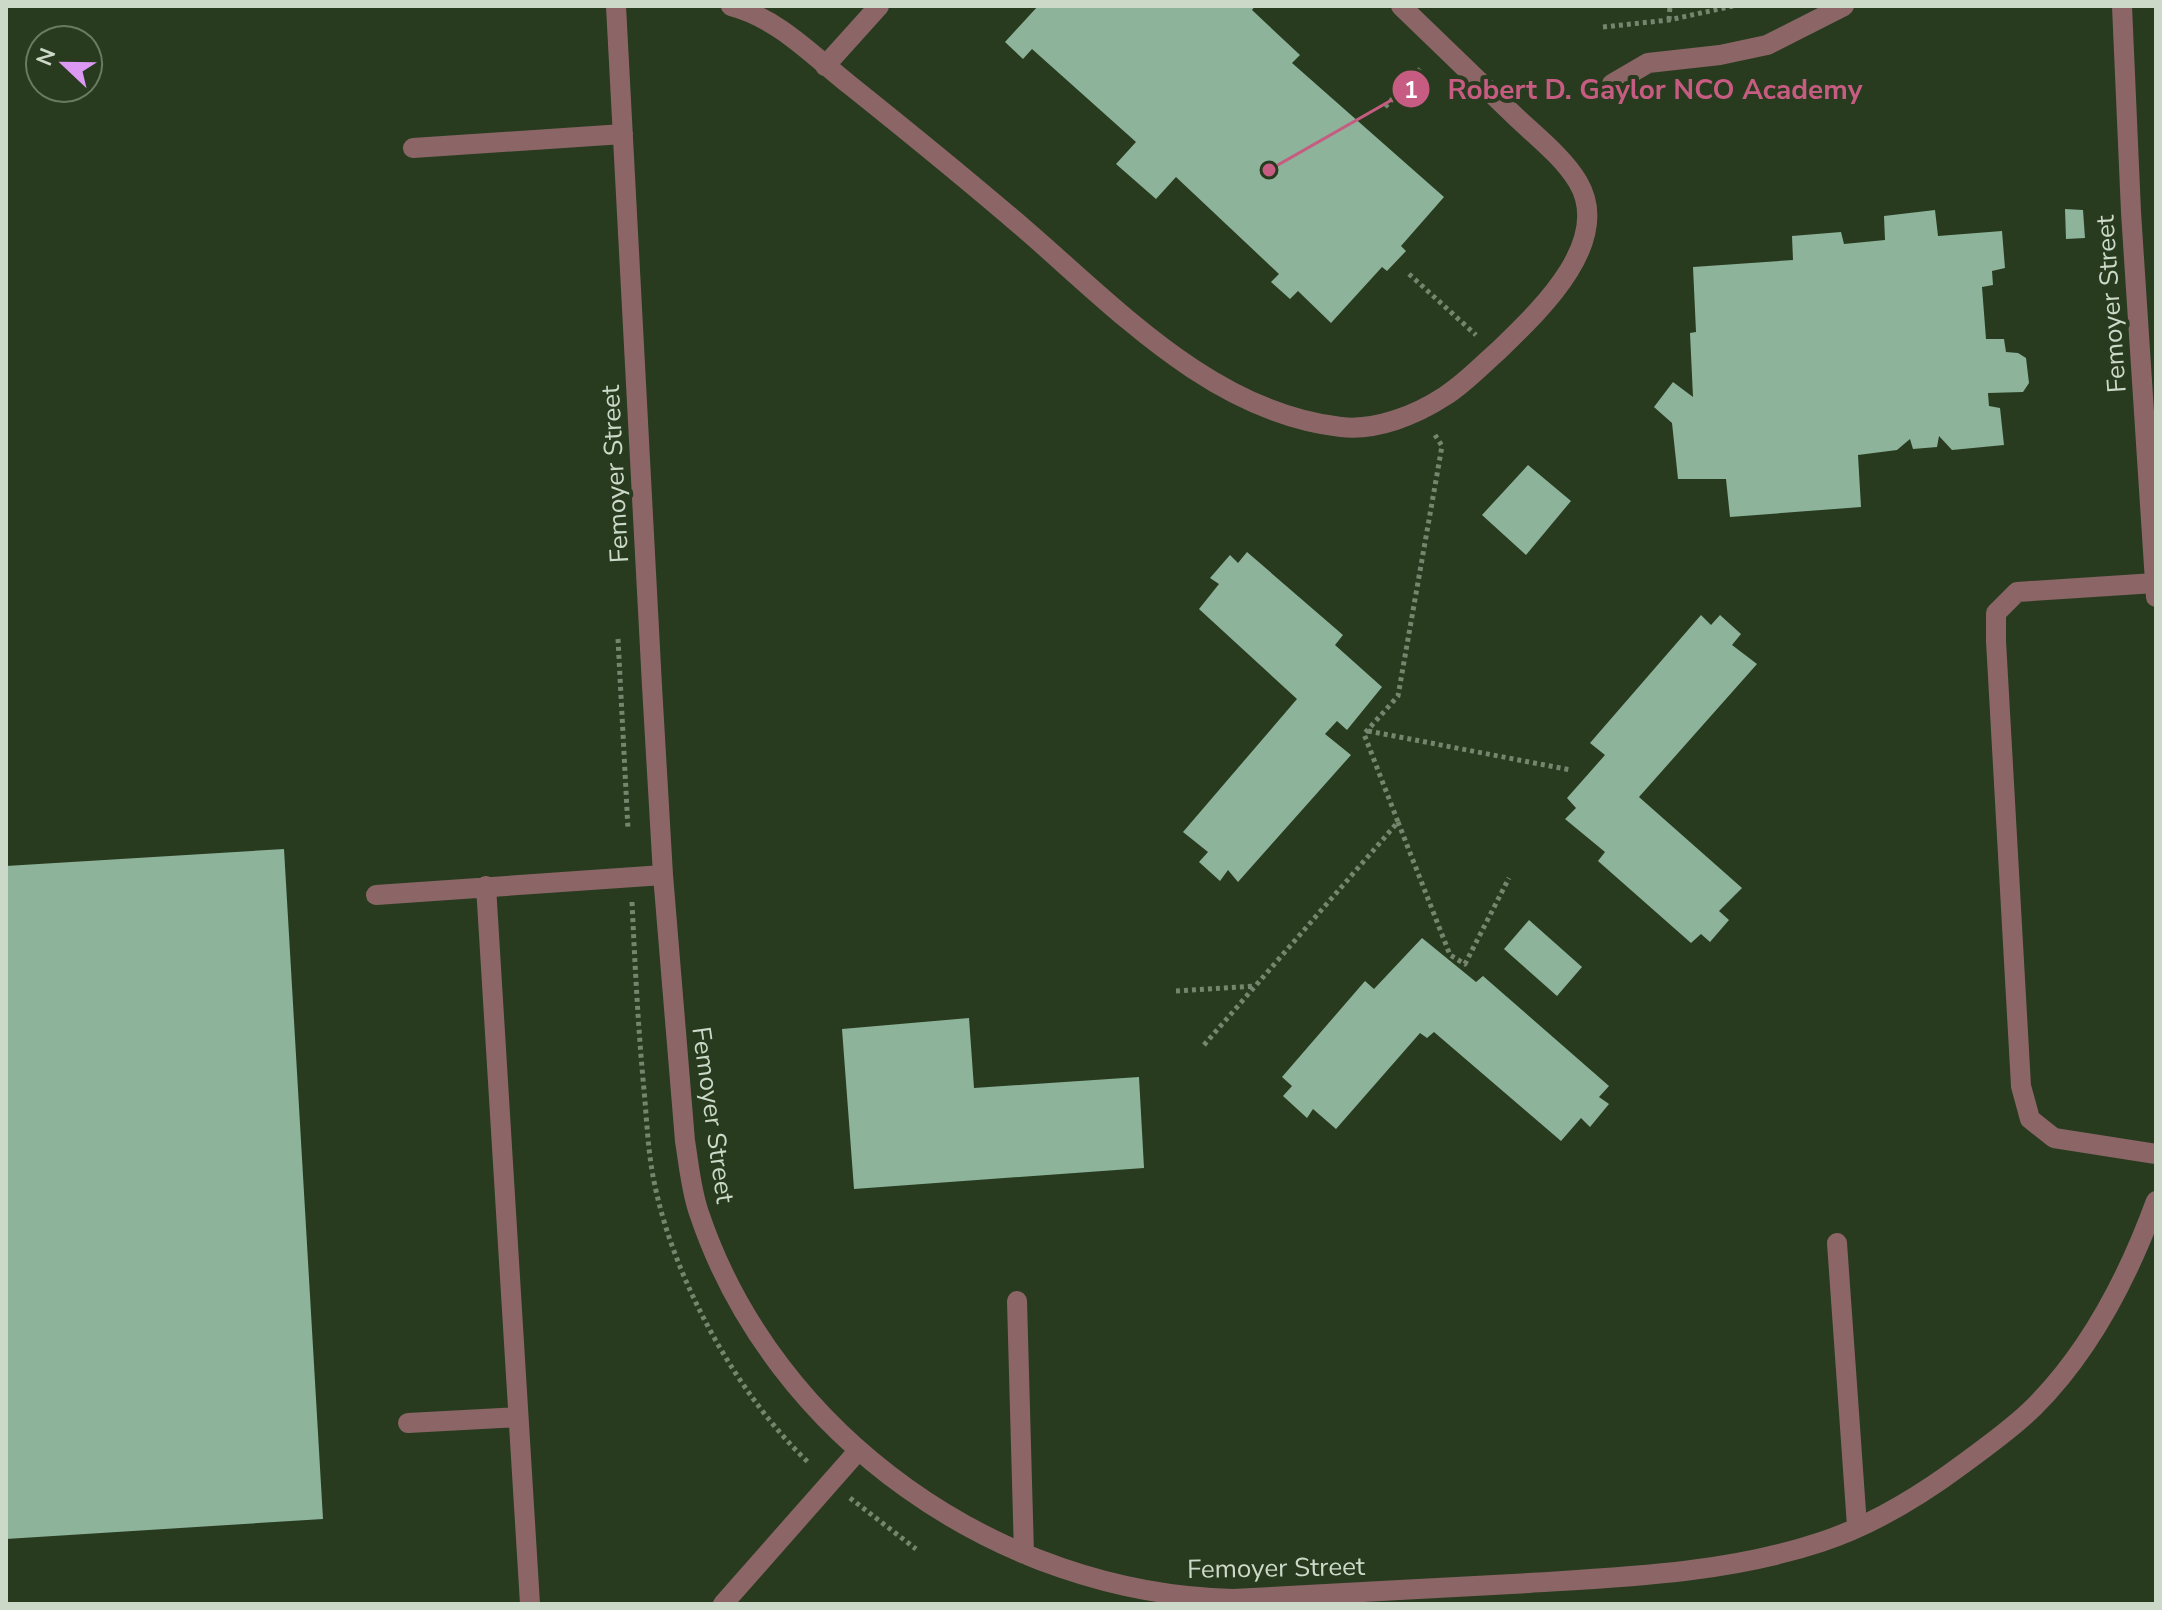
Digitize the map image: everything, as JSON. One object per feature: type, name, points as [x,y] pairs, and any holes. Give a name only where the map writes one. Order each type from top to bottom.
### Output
[{"type":"street","name":"Femoyer Street","points":[[620,6],[623,134],[663,875],[685,1141],[698,1211],[727,1279],[774,1358],[829,1423],[858,1451],[924,1502],[962,1525],[1048,1564],[1150,1593],[1233,1599],[1584,1580],[1680,1571],[1759,1559],[1822,1542],[1881,1516],[1933,1487],[2034,1408],[2075,1359],[2107,1310],[2137,1250],[2156,1201]]},
{"type":"street","points":[[731,6],[753,12],[770,22],[925,145],[1147,333],[1197,371],[1224,388],[1284,414],[1344,428],[1373,427],[1446,396],[1533,317],[1565,280],[1583,243],[1586,207],[1578,183],[1553,152],[1401,6]]},
{"type":"street","points":[[825,66],[879,6]]},
{"type":"street","points":[[1612,84],[1648,63],[1720,55],[1767,45],[1806,28],[1844,6]]},
{"type":"street","name":"Femoyer Street","points":[[2122,6],[2131,212],[2156,597]]},
{"type":"street","points":[[413,148],[623,134]]},
{"type":"street","points":[[2155,583],[2017,592],[1996,613],[1996,641],[2021,1086],[2030,1119],[2054,1138],[2156,1154]]},
{"type":"street","points":[[376,895],[663,875]]},
{"type":"street","points":[[486,886],[530,1604]]},
{"type":"street","points":[[1837,1243],[1857,1526]]},
{"type":"street","points":[[1017,1301],[1024,1554]]},
{"type":"street","points":[[408,1423],[518,1417]]},
{"type":"street","points":[[723,1604],[858,1451]]},
{"type":"path","points":[[1669,20],[1670,6]]},
{"type":"path","points":[[1603,27],[1669,20],[1733,6]]},
{"type":"path","points":[[1385,107],[1442,45]]},
{"type":"path","points":[[1409,274],[1495,353]]},
{"type":"path","points":[[1421,409],[1442,446],[1398,696],[1364,734],[1450,955],[1465,964],[1509,878]]},
{"type":"path","points":[[1367,731],[1571,770]]},
{"type":"path","points":[[1204,1045],[1398,822]]},
{"type":"path","points":[[1176,991],[1256,986]]},
{"type":"building","points":[[1038,6],[1255,6],[1252,10],[1300,55],[1292,63],[1444,197],[1401,246],[1406,251],[1387,271],[1382,267],[1331,323],[1298,291],[1290,299],[1271,282],[1279,274],[1176,177],[1156,199],[1116,164],[1136,142],[1032,49],[1023,59],[1005,42]]},
{"type":"building","points":[[2065,209],[2083,210],[2085,238],[2066,239]]},
{"type":"building","points":[[1935,210],[1938,236],[2002,231],[2005,268],[1992,271],[1993,285],[1982,287],[1986,339],[2004,339],[2006,352],[2018,353],[2026,358],[2029,383],[2023,392],[1988,393],[1989,406],[2000,408],[2004,445],[1952,450],[1939,436],[1937,447],[1913,449],[1910,439],[1897,450],[1858,455],[1861,507],[1730,517],[1726,479],[1678,479],[1672,423],[1654,407],[1673,382],[1693,397],[1690,333],[1696,332],[1693,267],[1793,260],[1792,236],[1841,232],[1844,244],[1885,240],[1884,216]]},
{"type":"building","points":[[1528,465],[1571,501],[1526,555],[1482,515]]},
{"type":"building","points":[[1247,552],[1343,635],[1335,645],[1382,687],[1347,730],[1337,721],[1325,734],[1351,755],[1238,882],[1228,870],[1220,881],[1199,862],[1208,852],[1183,832],[1297,699],[1199,609],[1219,584],[1210,578],[1230,555],[1238,563]]},
{"type":"building","points":[[1701,615],[1711,625],[1720,615],[1741,634],[1732,645],[1757,664],[1639,797],[1742,888],[1719,911],[1729,920],[1710,942],[1701,934],[1691,943],[1598,861],[1605,852],[1565,819],[1576,808],[1567,798],[1605,755],[1590,743]]},
{"type":"building","points":[[284,849],[323,1519],[6,1539],[6,866]]},
{"type":"building","points":[[1529,920],[1582,967],[1557,996],[1504,949]]},
{"type":"building","points":[[1422,938],[1476,982],[1483,976],[1609,1086],[1599,1097],[1609,1104],[1590,1127],[1581,1118],[1561,1141],[1434,1032],[1427,1038],[1420,1033],[1336,1129],[1313,1109],[1307,1118],[1283,1096],[1292,1086],[1282,1077],[1365,981],[1374,989]]},
{"type":"building","points":[[969,1018],[974,1088],[1139,1077],[1144,1168],[854,1189],[842,1029]]},
{"type":"place","name":"Robert D. Gaylor NCO Academy","points":[[1269,170]]}]
